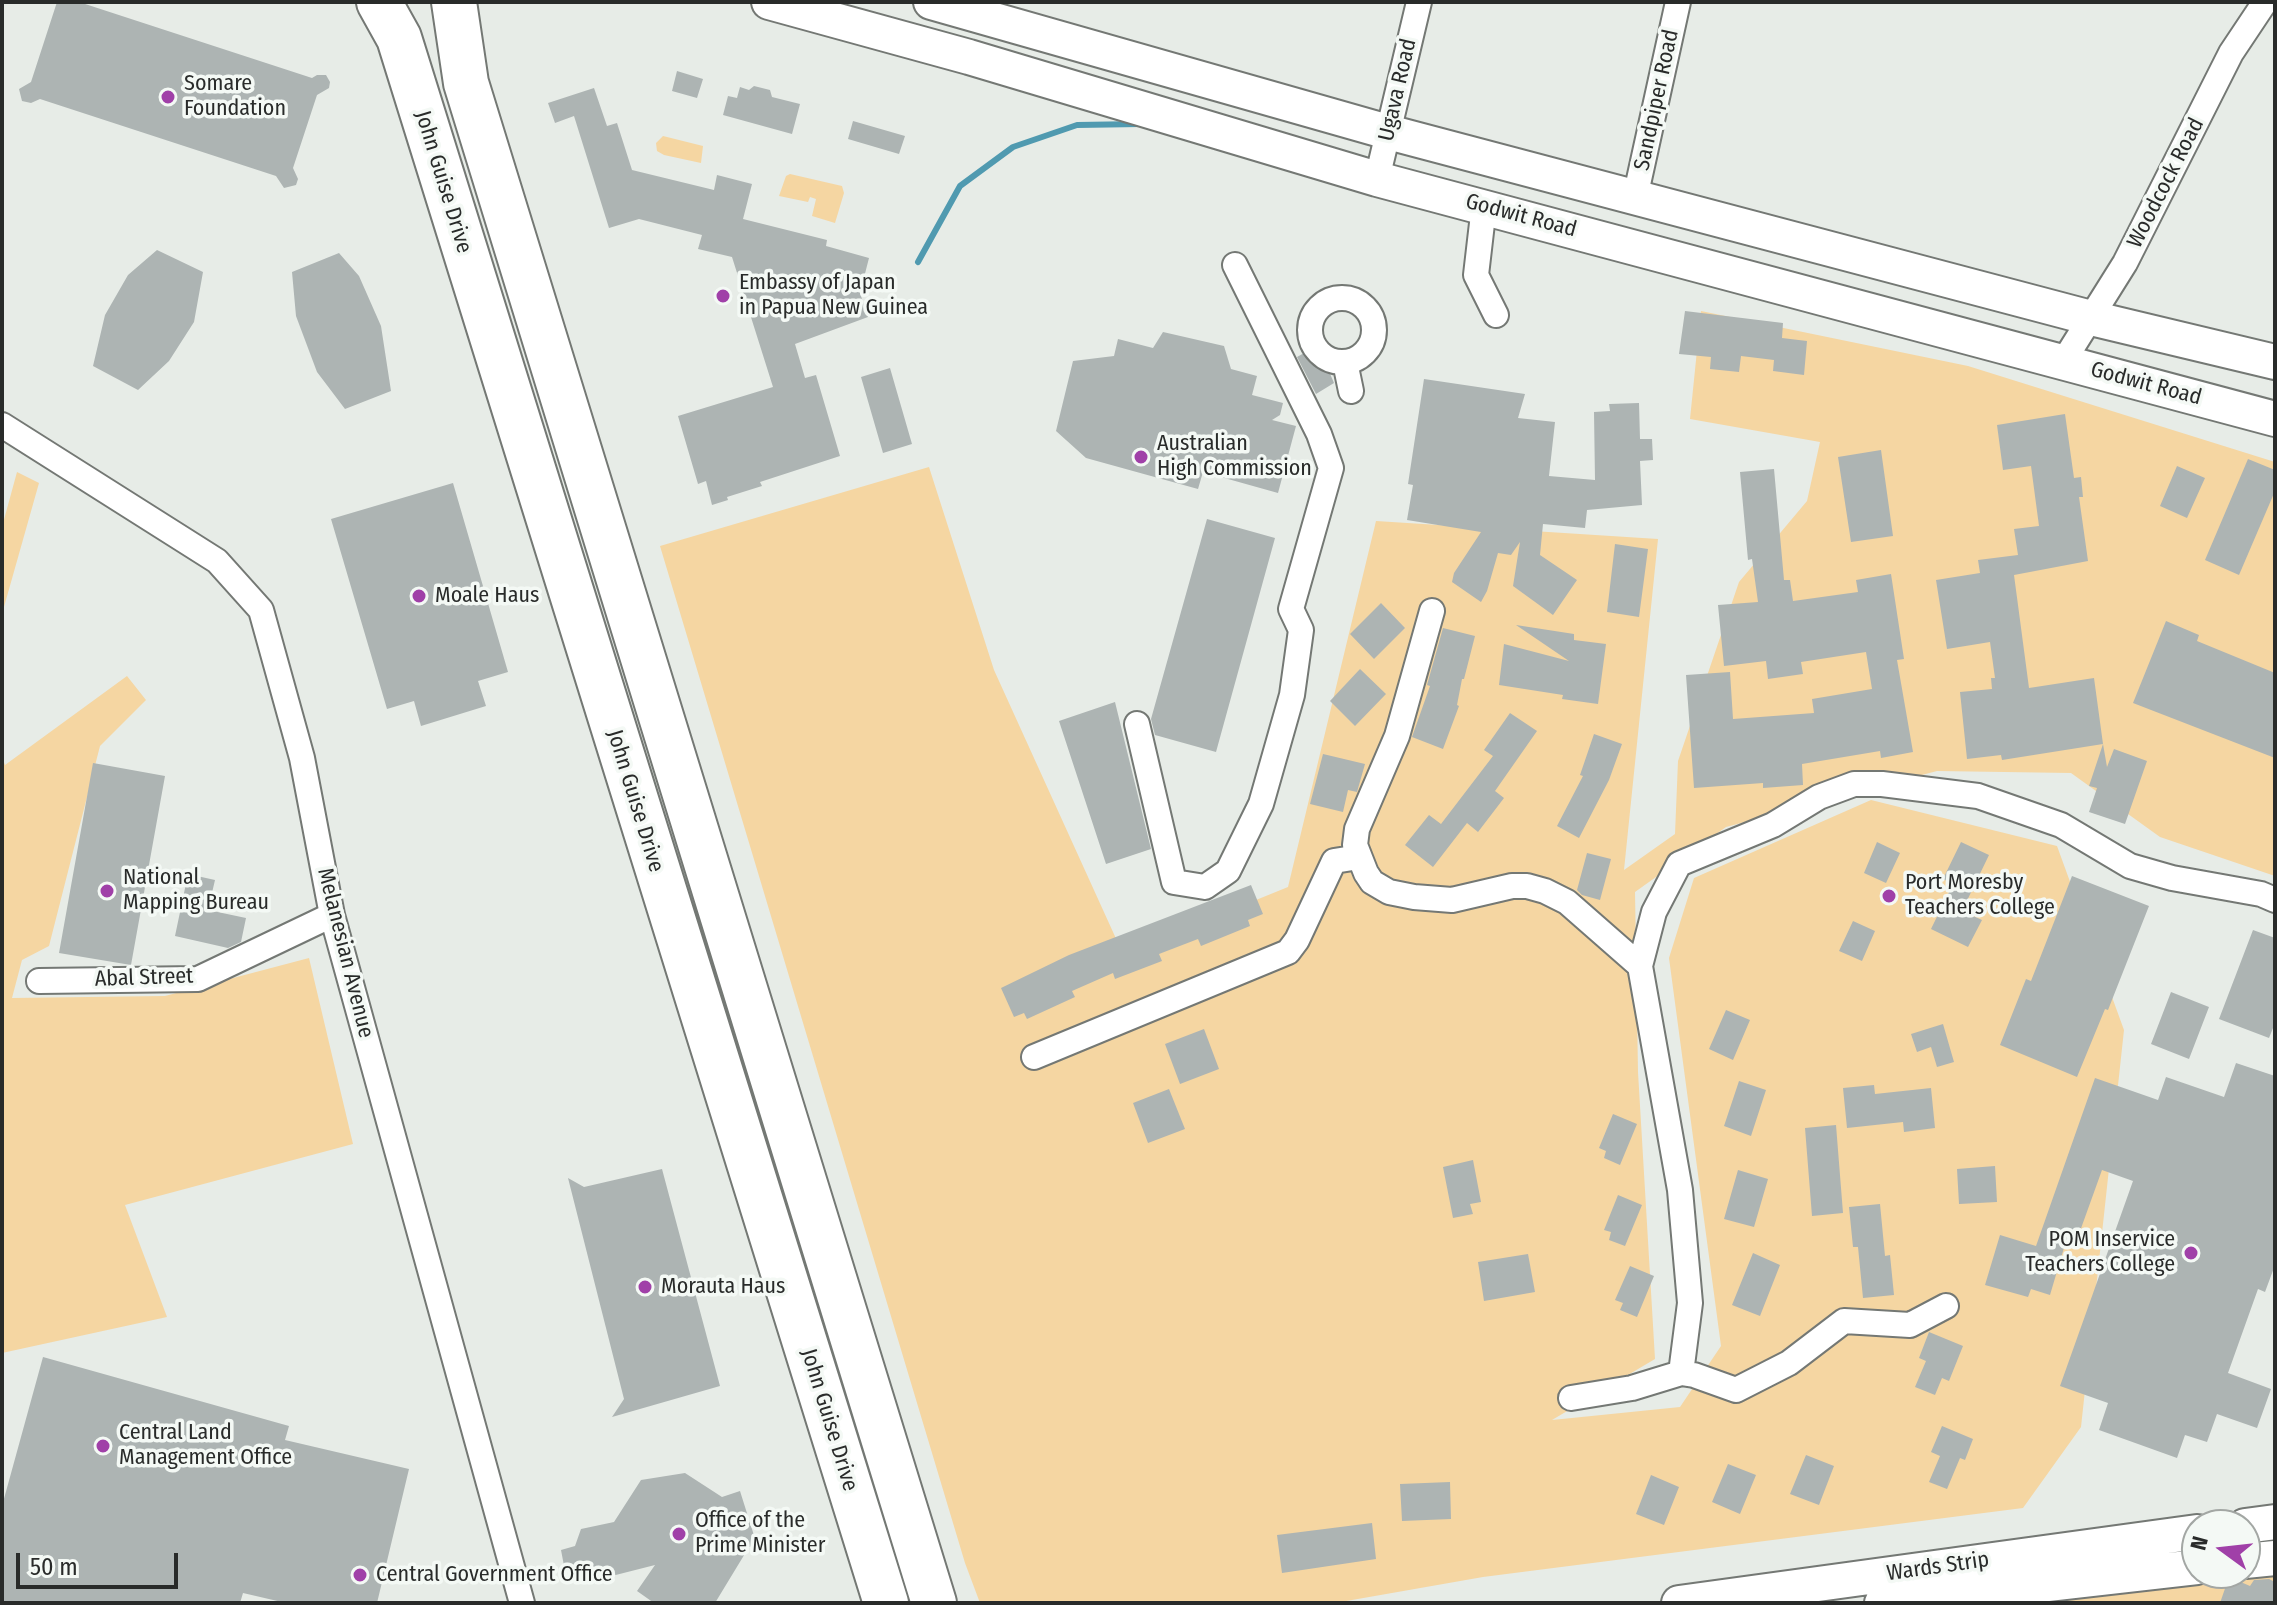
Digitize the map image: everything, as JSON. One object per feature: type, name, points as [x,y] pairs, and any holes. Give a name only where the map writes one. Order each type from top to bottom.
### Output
[{"type":"highway","name":"John Guise Drive","points":[[379,2],[399,38],[886,1603]]},
{"type":"highway","points":[[454,2],[466,83],[934,1603]]},
{"type":"main road","name":"Godwit Road","points":[[769,2],[969,57],[1377,179],[2275,419]]},
{"type":"main road","points":[[931,2],[1388,132],[2091,318],[2275,362]]},
{"type":"main road","name":"Wards Strip","points":[[1679,1603],[2181,1534]]},
{"type":"main road","name":"Wards Strip","points":[[1882,1603],[2181,1569]]},
{"type":"street","name":"Ugava Road","points":[[1377,179],[1419,2]]},
{"type":"street","name":"Sandpiper Road","points":[[1635,198],[1678,2]]},
{"type":"street","name":"Woodcock Road","points":[[2063,362],[2125,263],[2231,53],[2265,2]]},
{"type":"street","points":[[1484,206],[1476,275],[1496,315]]},
{"type":"street","points":[[1137,724],[1174,882],[1205,887],[1228,871],[1261,804],[1292,695],[1301,630],[1291,609],[1331,468],[1319,434],[1235,265]]},
{"type":"street","points":[[1345,298],[1364,306],[1370,315],[1374,335],[1364,354],[1345,362],[1327,359],[1314,347],[1310,338],[1309,329],[1315,313],[1328,301],[1345,298]]},
{"type":"street","points":[[1281,357],[1310,338]]},
{"type":"street","points":[[1345,362],[1351,391]]},
{"type":"street","name":"Melanesian Avenue","points":[[2,425],[217,561],[261,610],[302,758],[332,915],[522,1603]]},
{"type":"street","points":[[1432,611],[1397,736],[1357,829],[1355,845],[1372,882],[1389,892],[1452,900],[1512,886],[1545,891],[1567,902],[1640,966]]},
{"type":"street","points":[[1681,1373],[1690,1303],[1680,1190],[1640,966],[1654,912],[1679,864],[1734,843],[1773,825],[1819,797],[1854,784],[1906,786],[1978,796],[2061,825],[2130,866],[2172,878],[2261,894],[2275,900]]},
{"type":"street","points":[[1034,1057],[1288,952],[1297,940],[1334,861],[1359,857]]},
{"type":"street","name":"Abal Street","points":[[39,981],[198,979],[332,915]]},
{"type":"street","points":[[1571,1398],[1632,1388],[1681,1373],[1736,1390],[1789,1363],[1844,1321],[1910,1325],[1946,1306]]},
{"type":"shaded area","points":[[663,136],[703,146],[701,163],[657,151],[656,143]]},
{"type":"shaded area","points":[[790,174],[842,186],[844,193],[835,223],[812,216],[816,199],[810,197],[808,202],[779,196],[786,176]]},
{"type":"shaded area","points":[[1701,311],[1968,366],[2275,462],[2275,876],[2160,837],[2071,773],[1937,771],[1726,827],[1635,892],[1638,1072],[1655,1359],[1552,1420],[1680,1407],[1721,1346],[1669,958],[1694,878],[1871,800],[2057,846],[2124,1030],[2081,1427],[2023,1508],[1483,1577],[1335,1603],[980,1603],[965,1563],[660,546],[929,467],[994,670],[1123,954],[1288,887],[1376,521],[1658,539],[1624,870],[1675,834],[1678,761],[1739,582],[1807,501],[1820,442],[1690,419]]},
{"type":"shaded area","points":[[17,472],[39,483],[2,614],[2,527]]},
{"type":"shaded area","points":[[127,676],[146,700],[100,746],[49,946],[22,960],[12,998],[165,996],[309,958],[353,1144],[125,1205],[167,1317],[2,1353],[2,757],[5,765]]},
{"type":"shaded area","points":[[2275,1572],[2275,1603],[2045,1603],[2181,1584],[2181,1589],[2261,1589],[2261,1574]]},
{"type":"building","name":"Somare Foundation","points":[[57,2],[79,2],[312,78],[326,75],[329,88],[317,95],[293,168],[298,179],[296,185],[284,188],[276,176],[40,99],[31,103],[22,101],[19,89],[31,82]]},
{"type":"building","points":[[677,71],[703,79],[697,98],[672,91]]},
{"type":"building","points":[[754,86],[770,90],[772,97],[800,104],[792,134],[723,115],[728,96],[737,98],[740,87],[749,90]]},
{"type":"building","points":[[594,88],[607,126],[617,123],[632,170],[714,190],[717,175],[752,184],[743,219],[827,240],[826,246],[869,258],[860,293],[868,317],[795,344],[805,378],[816,375],[840,456],[760,482],[762,486],[712,505],[706,481],[698,484],[678,416],[773,387],[732,257],[698,249],[702,235],[639,219],[609,228],[574,116],[555,123],[548,103]]},
{"type":"building","points":[[853,121],[905,136],[899,154],[848,139]]},
{"type":"building","points":[[157,250],[203,272],[194,322],[169,361],[138,390],[93,366],[105,315],[128,275]]},
{"type":"building","points":[[339,253],[359,276],[381,326],[391,391],[345,409],[317,372],[296,316],[292,272]]},
{"type":"building","points":[[1685,311],[1783,323],[1782,338],[1807,341],[1804,375],[1773,371],[1774,360],[1741,356],[1739,372],[1710,369],[1711,357],[1679,354]]},
{"type":"building","points":[[1163,332],[1224,346],[1231,369],[1257,376],[1252,395],[1283,403],[1280,415],[1272,420],[1296,426],[1278,493],[1203,472],[1198,489],[1086,458],[1056,431],[1073,361],[1114,356],[1118,339],[1153,348]]},
{"type":"building","points":[[1313,348],[1322,364],[1325,362],[1334,383],[1316,394],[1297,357]]},
{"type":"building","points":[[890,368],[912,444],[883,453],[861,377]]},
{"type":"building","points":[[1424,379],[1525,394],[1518,418],[1555,422],[1549,476],[1595,480],[1594,412],[1610,411],[1609,404],[1639,403],[1640,439],[1652,439],[1653,460],[1640,461],[1642,505],[1587,510],[1585,528],[1543,524],[1540,555],[1577,580],[1553,615],[1513,586],[1520,542],[1511,555],[1498,553],[1481,602],[1452,582],[1454,573],[1481,532],[1407,520],[1413,485],[1408,484]]},
{"type":"building","points":[[2065,414],[2074,478],[2081,477],[2083,497],[2079,497],[2088,561],[2014,575],[2029,688],[2094,678],[2103,744],[2002,760],[2001,755],[1967,759],[1960,692],[1992,689],[1991,678],[1995,678],[1990,642],[1947,649],[1936,580],[1980,573],[1978,560],[2018,555],[2014,529],[2039,526],[2031,466],[2003,470],[1997,425]]},
{"type":"building","points":[[1881,450],[1893,536],[1851,542],[1838,457]]},
{"type":"building","points":[[2248,459],[2275,470],[2275,491],[2239,575],[2205,560]]},
{"type":"building","points":[[2177,466],[2205,478],[2187,518],[2160,506]]},
{"type":"building","points":[[1774,469],[1784,580],[1790,580],[1793,601],[1858,592],[1856,580],[1891,574],[1904,659],[1897,660],[1913,752],[1881,758],[1880,751],[1802,764],[1803,785],[1763,788],[1763,783],[1694,788],[1686,675],[1730,672],[1733,719],[1814,713],[1812,699],[1872,689],[1866,652],[1801,662],[1803,674],[1768,679],[1766,661],[1724,666],[1718,605],[1758,602],[1752,559],[1748,560],[1740,472]]},
{"type":"building","name":"Moale Haus","points":[[453,483],[508,672],[478,681],[486,706],[421,726],[414,701],[387,709],[331,519]]},
{"type":"building","points":[[1207,519],[1275,538],[1216,752],[1155,735],[1151,719]]},
{"type":"building","points":[[1615,544],[1648,549],[1639,617],[1607,612]]},
{"type":"building","points":[[1381,603],[1405,628],[1374,659],[1350,634]]},
{"type":"building","points":[[2166,621],[2199,635],[2197,641],[2275,673],[2275,758],[2133,703]]},
{"type":"building","points":[[1516,625],[1574,634],[1574,640],[1606,644],[1598,704],[1499,685],[1504,644],[1569,661]]},
{"type":"building","points":[[1443,628],[1475,636],[1462,679],[1459,706],[1443,749],[1412,737],[1430,686],[1427,685]]},
{"type":"building","points":[[1360,669],[1386,694],[1355,726],[1330,701]]},
{"type":"building","points":[[1115,702],[1151,849],[1106,864],[1059,721]]},
{"type":"building","points":[[1510,713],[1537,731],[1495,791],[1504,798],[1478,832],[1467,823],[1433,867],[1405,845],[1429,815],[1441,824],[1493,756],[1484,750]]},
{"type":"building","points":[[1594,734],[1622,744],[1609,780],[1579,838],[1557,826],[1583,776],[1580,775]]},
{"type":"building","points":[[2103,744],[2107,767],[2114,749],[2147,761],[2125,824],[2089,812],[2097,788],[2089,786]]},
{"type":"building","points":[[1323,754],[1365,764],[1357,792],[1348,790],[1343,812],[1310,804]]},
{"type":"building","name":"National Mapping Bureau","points":[[93,763],[165,776],[131,965],[59,953]]},
{"type":"building","points":[[1877,842],[1900,853],[1886,883],[1864,873]]},
{"type":"building","points":[[1961,842],[1989,855],[1962,911],[1982,920],[1968,947],[1931,929],[1953,884],[1943,879]]},
{"type":"building","points":[[1587,853],[1611,859],[1600,900],[1582,895],[1577,890]]},
{"type":"building","points":[[188,874],[215,880],[208,910],[246,918],[241,942],[228,948],[175,936]]},
{"type":"building","points":[[2072,876],[2149,906],[2108,1010],[2105,1009],[2077,1077],[2000,1045],[2026,979],[2031,981]]},
{"type":"building","points":[[1251,885],[1263,914],[1248,920],[1250,926],[1201,946],[1198,939],[1159,954],[1162,961],[1115,979],[1113,973],[1072,991],[1075,997],[1027,1019],[1024,1013],[1014,1017],[1001,988],[1069,955]]},
{"type":"building","points":[[1853,921],[1875,931],[1862,961],[1839,951]]},
{"type":"building","points":[[2253,930],[2275,938],[2275,1023],[2269,1038],[2219,1019]]},
{"type":"building","points":[[2171,992],[2209,1007],[2189,1059],[2151,1044]]},
{"type":"building","points":[[1726,1010],[1750,1020],[1733,1060],[1709,1049]]},
{"type":"building","points":[[1943,1024],[1954,1062],[1937,1067],[1931,1047],[1917,1052],[1911,1034]]},
{"type":"building","points":[[1204,1029],[1219,1069],[1180,1084],[1165,1044]]},
{"type":"building","name":"POM Inservice Teachers College","points":[[2236,1063],[2275,1076],[2275,1265],[2265,1292],[2258,1289],[2228,1373],[2271,1389],[2257,1428],[2217,1414],[2207,1442],[2185,1435],[2177,1458],[2099,1430],[2108,1403],[2060,1386],[2133,1181],[2102,1170],[2075,1245],[2066,1241],[2050,1295],[2031,1289],[2028,1297],[1985,1285],[2000,1235],[2036,1246],[2095,1078],[2158,1100],[2166,1077],[2224,1097]]},
{"type":"building","points":[[1739,1081],[1766,1090],[1751,1136],[1724,1126]]},
{"type":"building","points":[[1874,1085],[1875,1094],[1931,1088],[1935,1128],[1904,1132],[1903,1122],[1847,1128],[1843,1088]]},
{"type":"building","points":[[1169,1089],[1185,1129],[1148,1143],[1133,1103]]},
{"type":"building","points":[[1613,1114],[1637,1124],[1620,1165],[1604,1158],[1606,1151],[1599,1148]]},
{"type":"building","points":[[1836,1125],[1843,1213],[1812,1216],[1805,1128]]},
{"type":"building","points":[[1473,1160],[1481,1202],[1470,1204],[1473,1214],[1453,1218],[1443,1167]]},
{"type":"building","points":[[1995,1166],[1997,1202],[1959,1204],[1957,1169]]},
{"type":"building","name":"Morauta Haus","points":[[662,1169],[720,1386],[612,1417],[624,1399],[568,1178],[584,1187]]},
{"type":"building","points":[[1738,1170],[1768,1179],[1754,1227],[1724,1219]]},
{"type":"building","points":[[1618,1195],[1642,1205],[1625,1246],[1609,1240],[1611,1232],[1604,1230]]},
{"type":"building","points":[[1880,1204],[1885,1256],[1890,1255],[1894,1295],[1863,1298],[1858,1247],[1853,1247],[1849,1207]]},
{"type":"building","points":[[1753,1253],[1780,1265],[1760,1316],[1732,1305]]},
{"type":"building","points":[[1528,1254],[1535,1292],[1484,1301],[1478,1262]]},
{"type":"building","points":[[1630,1266],[1654,1276],[1637,1317],[1620,1310],[1623,1303],[1615,1300]]},
{"type":"building","points":[[1929,1332],[1963,1346],[1949,1381],[1942,1378],[1935,1395],[1915,1387],[1926,1361],[1919,1358]]},
{"type":"building","points":[[43,1357],[289,1426],[285,1440],[409,1469],[377,1603],[286,1603],[243,1593],[240,1603],[2,1603],[2,1506]]},
{"type":"building","points":[[1942,1426],[1973,1439],[1965,1460],[1960,1458],[1947,1489],[1929,1482],[1940,1456],[1931,1452]]},
{"type":"building","points":[[1806,1455],[1834,1466],[1819,1505],[1790,1494]]},
{"type":"building","points":[[1728,1464],[1756,1475],[1740,1514],[1712,1502]]},
{"type":"building","points":[[685,1473],[722,1497],[740,1491],[757,1545],[749,1547],[715,1603],[654,1603],[637,1591],[655,1565],[596,1580],[581,1569],[565,1571],[561,1550],[575,1546],[581,1529],[614,1522],[641,1480]]},
{"type":"building","points":[[1651,1475],[1679,1487],[1664,1525],[1636,1514]]},
{"type":"building","points":[[1450,1482],[1451,1519],[1402,1521],[1400,1484]]},
{"type":"building","points":[[1372,1523],[1376,1559],[1282,1573],[1277,1535]]},
{"type":"building","points":[[2261,1580],[2275,1582],[2275,1603],[2220,1603],[2225,1589],[2261,1589]]},
{"type":"waterway","points":[[918,262],[960,186],[1013,147],[1077,125],[1140,124]]},
{"type":"place","name":"Somare Foundation","points":[[168,97]]},
{"type":"place","name":"Embassy of Japan in Papua New Guinea","points":[[723,296]]},
{"type":"place","name":"Australian High Commission","points":[[1141,457]]},
{"type":"place","name":"Moale Haus","points":[[419,596]]},
{"type":"place","name":"National Mapping Bureau","points":[[107,891]]},
{"type":"place","name":"Port Moresby Teachers College","points":[[1889,896]]},
{"type":"place","name":"POM Inservice Teachers College","points":[[2191,1253]]},
{"type":"place","name":"Morauta Haus","points":[[645,1287]]},
{"type":"place","name":"Central Land Management Office","points":[[103,1446]]},
{"type":"place","name":"Office of the Prime Minister","points":[[679,1534]]},
{"type":"place","name":"Central Government Office","points":[[360,1575]]}]
